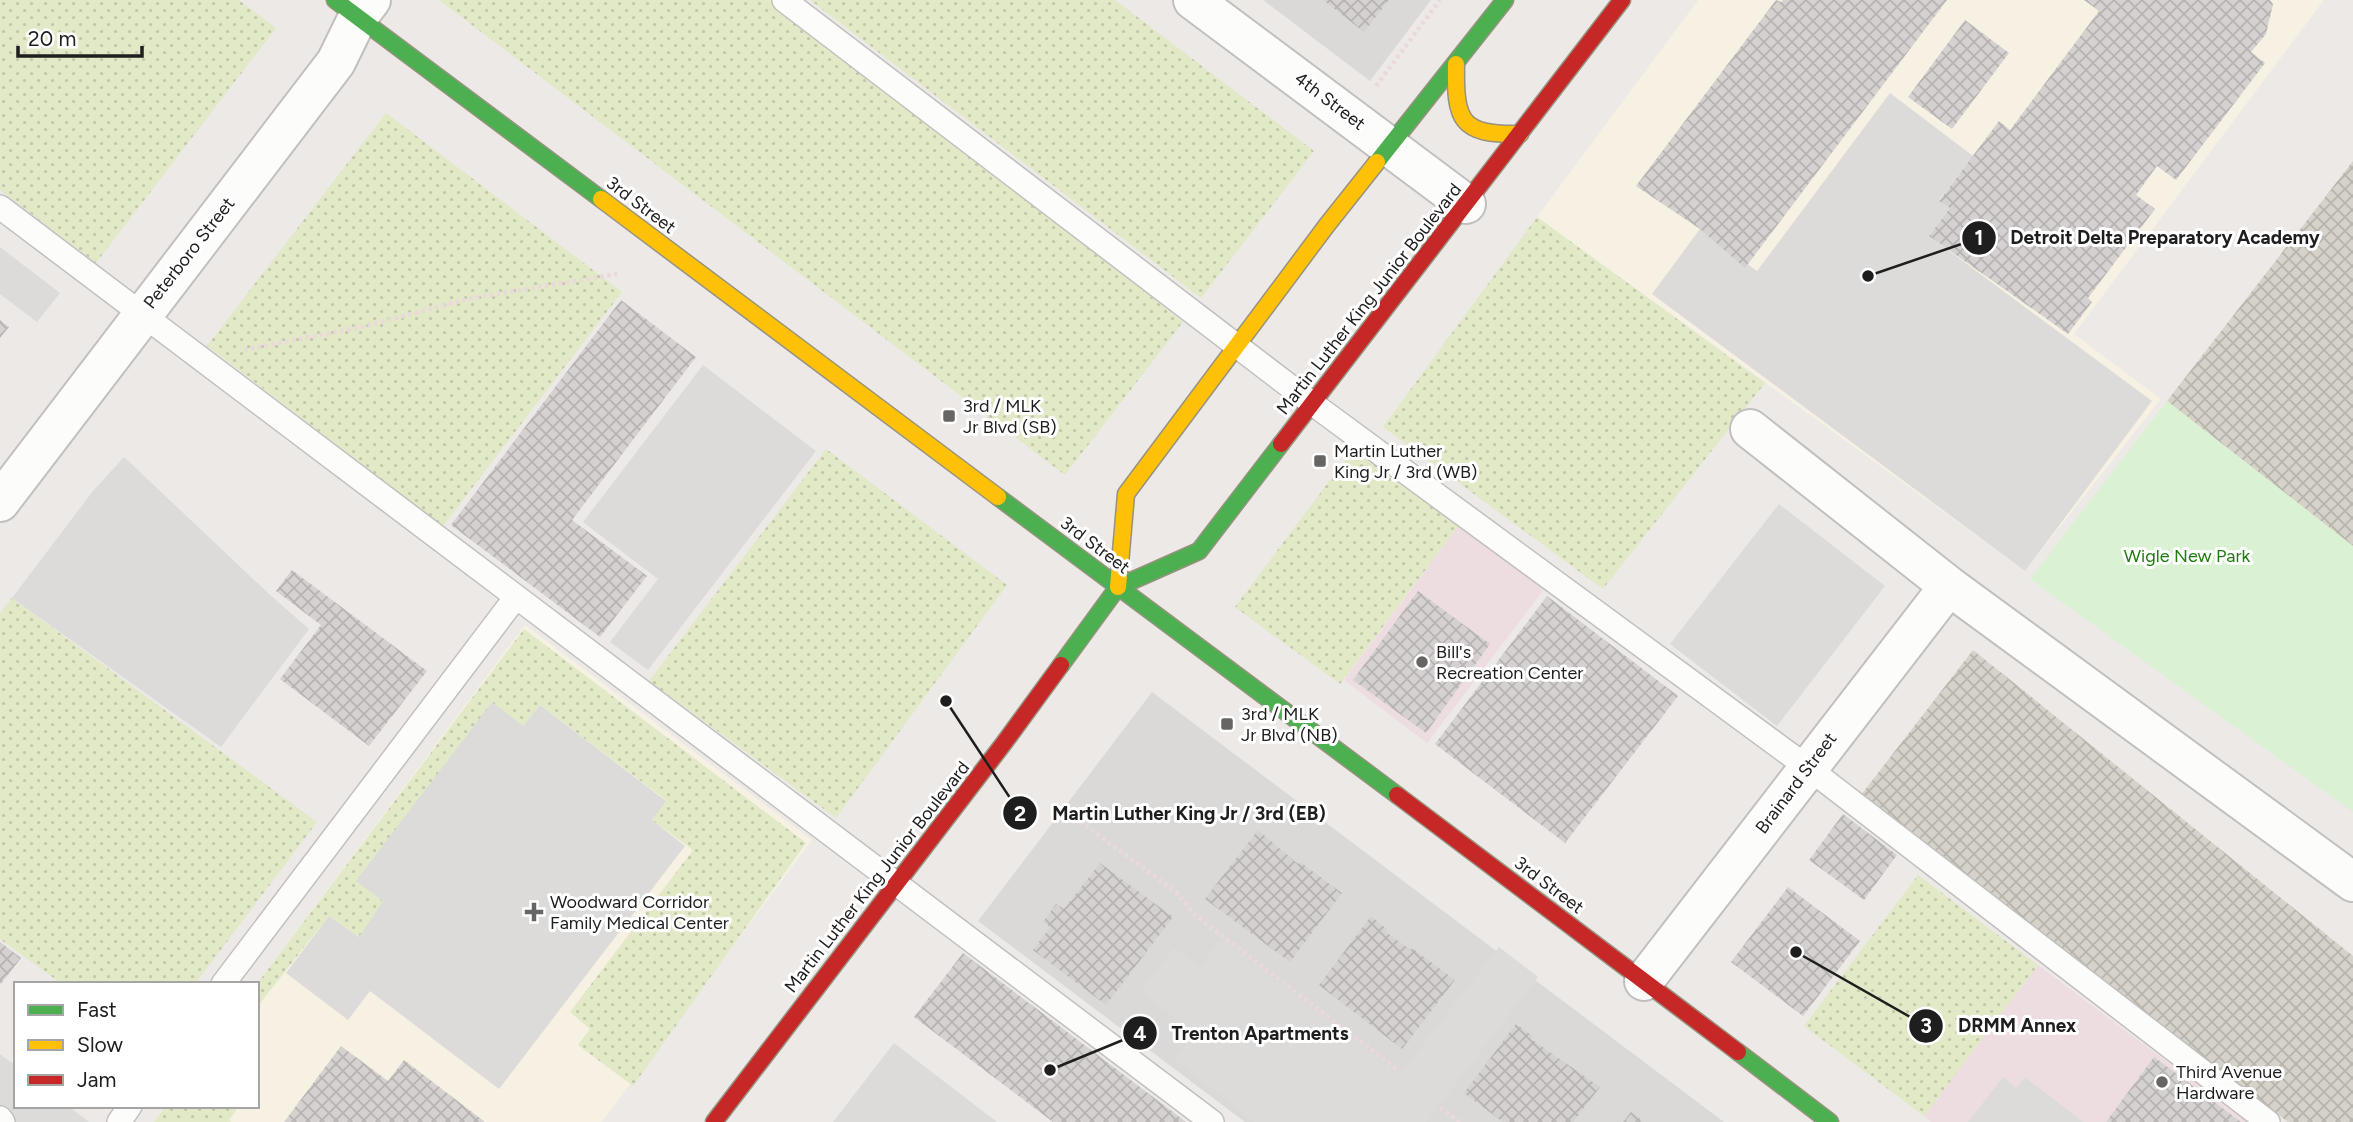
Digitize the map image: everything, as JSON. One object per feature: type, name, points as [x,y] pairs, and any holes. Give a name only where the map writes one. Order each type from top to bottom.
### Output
[{"type":"main road","points":[[1118,587],[1126,494],[1236,344],[1504,0]]},
{"type":"main road","name":"Martin Luther King Junior Boulevard","points":[[714,1122],[1004,743],[1118,587],[1199,551],[1622,0]]},
{"type":"main road","name":"3rd Street","points":[[355,6],[1118,587],[1830,1122]]},
{"type":"main road","points":[[1456,64],[1455,91],[1460,117],[1469,128],[1493,136],[1520,134]]},
{"type":"street","name":"4th Street","points":[[1193,0],[1466,204]]},
{"type":"street","name":"Peterboro Street","points":[[0,502],[336,62],[355,6]]},
{"type":"street","points":[[1750,429],[1949,586],[2353,882]]},
{"type":"street","name":"Brainard Street","points":[[1644,981],[1807,766],[1949,586]]},
{"type":"lane","points":[[784,0],[1313,404],[1807,766],[2268,1122]]},
{"type":"lane","points":[[0,207],[1212,1122]]},
{"type":"lane","points":[[225,982],[516,597]]},
{"type":"path","points":[[1372,91],[1440,0]]},
{"type":"path","points":[[201,359],[365,326],[472,298],[617,274]]},
{"type":"path","points":[[1058,805],[1175,891],[1196,916],[1398,1070]]},
{"type":"path","points":[[1440,1108],[1460,1122]]},
{"type":"shaded area","points":[[1263,0],[1431,0],[1370,81]]},
{"type":"shaded area","points":[[1698,0],[2324,0],[2074,334],[2161,399],[2025,571],[1537,217]]},
{"type":"shaded area","points":[[1890,93],[1973,156],[1939,200],[1950,208],[1929,236],[2152,401],[2025,571],[1652,294],[1700,229],[1757,271]]},
{"type":"shaded area","points":[[2353,161],[2353,546],[2167,401]]},
{"type":"shaded area","points":[[0,247],[60,293],[37,322],[0,294]]},
{"type":"shaded area","points":[[703,365],[816,451],[648,670],[610,642],[658,579],[583,522]]},
{"type":"shaded area","points":[[124,457],[309,629],[221,747],[12,598],[93,491]]},
{"type":"shaded area","points":[[1779,504],[1885,586],[1777,726],[1670,644]]},
{"type":"shaded area","points":[[1459,525],[1545,588],[1427,743],[1344,680]]},
{"type":"shaded area","name":"Woodward Corridor Family Medical Center","points":[[525,625],[812,840],[602,1122],[154,1122],[164,1108],[259,1108],[258,982]]},
{"type":"shaded area","points":[[1973,650],[2353,956],[2353,1122],[2288,1122],[1861,795]]},
{"type":"shaded area","points":[[1152,692],[1724,1122],[1245,1122],[978,921]]},
{"type":"shaded area","points":[[492,702],[523,726],[540,705],[666,801],[652,820],[685,846],[499,1089],[370,991],[348,1020],[286,973],[329,916],[359,937],[383,901],[356,881]]},
{"type":"shaded area","points":[[1222,938],[1400,1075],[1499,947],[1538,977],[1426,1122],[1255,1122],[1175,1060],[1195,1034],[1141,991],[1174,948],[1200,967]]},
{"type":"shaded area","points":[[2038,965],[2247,1122],[1931,1122],[1924,1116]]},
{"type":"shaded area","points":[[894,1043],[997,1122],[833,1122]]},
{"type":"shaded area","points":[[0,1054],[14,1064],[14,1108],[71,1108],[89,1122],[0,1122]]},
{"type":"shaded area","points":[[2003,1077],[2016,1088],[2025,1077],[2083,1122],[1968,1122]]},
{"type":"green space","points":[[0,0],[239,0],[276,28],[96,263],[0,190]]},
{"type":"green space","points":[[439,0],[773,0],[1183,322],[1065,475]]},
{"type":"green space","points":[[810,0],[1115,0],[1314,151],[1201,298]]},
{"type":"green space","points":[[386,113],[622,292],[443,526],[207,346]]},
{"type":"green space","points":[[1537,217],[1765,383],[1603,589],[1383,427]]},
{"type":"green space","name":"Wigle New Park","points":[[2167,401],[2353,546],[2353,812],[2030,579]]},
{"type":"green space","points":[[1354,448],[1459,525],[1340,684],[1235,607]]},
{"type":"green space","points":[[826,449],[1007,585],[836,818],[649,681]]},
{"type":"green space","points":[[12,598],[317,822],[197,982],[59,982],[0,939],[0,613]]},
{"type":"green space","points":[[524,629],[806,843],[633,1086],[578,1045],[590,1029],[570,1012],[693,850],[652,820],[666,800],[540,705],[523,726],[357,880],[385,903],[359,937],[329,916],[259,1004],[259,982]]},
{"type":"green space","points":[[1918,875],[2038,965],[1924,1116],[1804,1026]]},
{"type":"green space","points":[[164,1108],[238,1108],[229,1120],[232,1122],[154,1122]]},
{"type":"building","points":[[1323,0],[1389,0],[1364,32]]},
{"type":"building","points":[[1776,0],[1947,0],[1745,268],[1700,229],[1636,186]]},
{"type":"building","points":[[2084,0],[2270,0],[2273,4],[2266,34],[2251,52],[2265,63],[2176,180],[2157,166],[2136,195],[2155,209],[2088,298],[2092,302],[2068,334],[1929,236],[1950,208],[1939,201],[1999,121],[2010,130],[2099,11]]},
{"type":"building","points":[[1965,20],[2009,53],[1952,129],[1908,97]]},
{"type":"building","points":[[621,300],[696,357],[572,520],[647,576],[600,637],[451,525]]},
{"type":"building","points":[[0,320],[9,327],[0,338]]},
{"type":"building","points":[[292,570],[427,671],[369,746],[280,679],[321,625],[276,591]]},
{"type":"building","name":"Bill's Recreation Center","points":[[1418,591],[1490,644],[1426,733],[1353,680]]},
{"type":"building","points":[[1547,596],[1678,696],[1565,843],[1435,744]]},
{"type":"building","points":[[1843,814],[1897,855],[1864,900],[1809,860]]},
{"type":"building","points":[[1258,830],[1298,864],[1300,862],[1342,893],[1290,962],[1205,899]]},
{"type":"building","points":[[1100,863],[1173,917],[1106,1005],[1033,950],[1050,927],[1043,922],[1056,904],[1064,909]]},
{"type":"building","points":[[1788,887],[1860,941],[1803,1016],[1731,962]]},
{"type":"building","points":[[1371,916],[1388,930],[1386,932],[1455,980],[1402,1049],[1319,985]]},
{"type":"building","points":[[0,942],[21,958],[0,985]]},
{"type":"building","points":[[963,953],[1186,1122],[1053,1122],[914,1017]]},
{"type":"building","points":[[1516,1024],[1533,1036],[1531,1039],[1600,1087],[1573,1122],[1503,1122],[1464,1093]]},
{"type":"building","points":[[341,1046],[388,1081],[404,1060],[485,1122],[284,1122]]},
{"type":"building","name":"Third Avenue Hardware","points":[[2154,1057],[2221,1107],[2241,1122],[2106,1122]]},
{"type":"building","points":[[1631,1112],[1644,1122],[1623,1122]]},
{"type":"traffic: fast","points":[[335,0],[601,199]]},
{"type":"traffic: fast","points":[[1377,162],[1505,0]]},
{"type":"traffic: fast","points":[[1061,665],[1118,587],[1199,551],[1281,444]]},
{"type":"traffic: fast","points":[[998,497],[1397,795]]},
{"type":"traffic: fast","points":[[1738,1052],[1830,1122]]},
{"type":"traffic: slow","points":[[1456,64],[1457,99],[1465,121],[1485,132],[1520,134]]},
{"type":"traffic: slow","points":[[1118,587],[1126,494],[1377,162]]},
{"type":"traffic: slow","points":[[601,199],[998,497]]},
{"type":"traffic: jam","points":[[1281,444],[1622,0]]},
{"type":"traffic: jam","points":[[714,1122],[1061,665]]},
{"type":"traffic: jam","points":[[1397,795],[1738,1052]]},
{"type":"place","name":"Detroit Delta Preparatory Academy","points":[[1868,276]]},
{"type":"place","name":"3rd / MLK Jr Blvd (SB)","points":[[949,416]]},
{"type":"place","name":"Martin Luther King Jr / 3rd (WB)","points":[[1320,461]]},
{"type":"place","name":"Bill's Recreation Center","points":[[1422,662]]},
{"type":"place","name":"Martin Luther King Jr / 3rd (EB)","points":[[946,701]]},
{"type":"place","name":"3rd / MLK Jr Blvd (NB)","points":[[1227,724]]},
{"type":"place","name":"Woodward Corridor Family Medical Center","points":[[534,912]]},
{"type":"place","name":"DRMM Annex","points":[[1796,952]]},
{"type":"place","name":"Trenton Apartments","points":[[1050,1070]]},
{"type":"place","name":"Third Avenue Hardware","points":[[2162,1082]]}]
